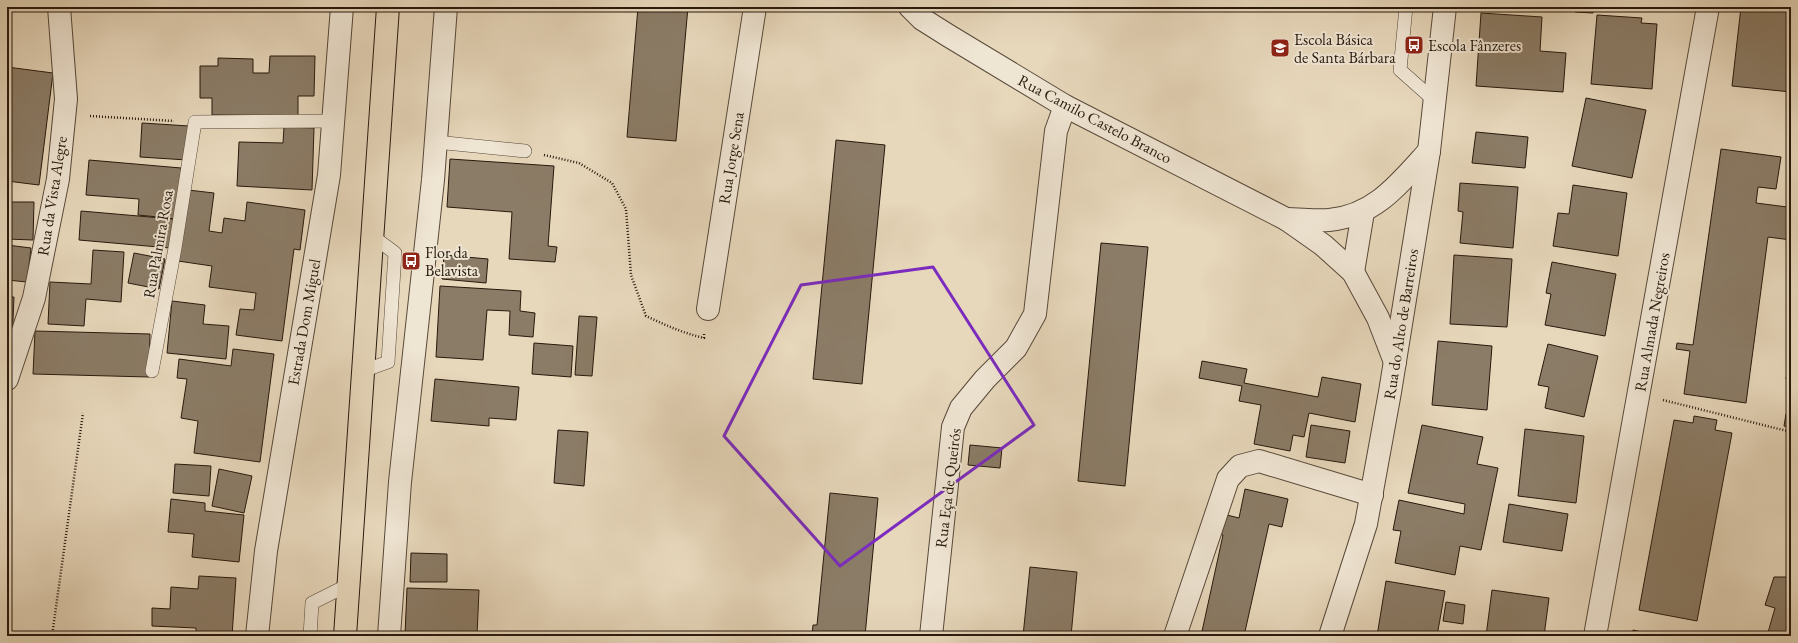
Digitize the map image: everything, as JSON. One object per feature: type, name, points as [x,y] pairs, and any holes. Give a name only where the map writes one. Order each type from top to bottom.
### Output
[{"type":"main road","points":[[345,636],[388,7]]},
{"type":"street","name":"Rua da Vista Alegre","points":[[7,379],[34,298],[58,179],[66,99],[59,7]]},
{"type":"street","name":"Estrada Dom Miguel","points":[[257,636],[266,551],[329,175],[342,7]]},
{"type":"street","points":[[389,636],[400,482],[436,142],[446,7]]},
{"type":"street","name":"Rua Jorge Sena","points":[[708,309],[755,7]]},
{"type":"street","name":"Rua Camilo Castelo Branco","points":[[910,7],[922,19],[1065,106],[1286,219],[1323,245],[1353,272],[1378,318],[1395,362]]},
{"type":"street","name":"Rua do Alto de Barreiros","points":[[1330,636],[1366,524],[1372,495],[1429,151],[1436,102],[1445,7]]},
{"type":"street","name":"Rua Almada Negreiros","points":[[1595,636],[1708,7]]},
{"type":"street","name":"Rua Eça de Queirós","points":[[931,636],[953,427],[961,408],[985,378],[1016,348],[1035,314],[1056,131],[1065,106]]},
{"type":"street","name":"Rua Camilo Castelo Branco","points":[[1286,219],[1329,220],[1362,212],[1392,193],[1429,151]]},
{"type":"street","points":[[1353,272],[1362,212]]},
{"type":"street","points":[[1175,636],[1228,479],[1240,466],[1259,461],[1372,495]]},
{"type":"lane","points":[[1406,7],[1400,70],[1436,102]]},
{"type":"lane","points":[[195,122],[333,121]]},
{"type":"lane","name":"Rua Palmira Rosa","points":[[152,371],[175,248],[195,122]]},
{"type":"lane","points":[[436,142],[525,151]]},
{"type":"lane","points":[[310,636],[312,603],[348,585]]},
{"type":"path","points":[[64,114],[195,122]]},
{"type":"path","points":[[525,151],[579,163],[612,183],[626,209],[631,275],[646,316],[664,325],[704,338],[708,309]]},
{"type":"path","points":[[1639,394],[1791,432]]},
{"type":"path","points":[[52,636],[83,413]]},
{"type":"highlighted area","points":[[933,267],[1034,425],[840,566],[724,436],[801,285]]},
{"type":"building","points":[[638,7],[688,7],[676,141],[627,137]]},
{"type":"building","points":[[1575,7],[1593,7],[1593,13],[1575,12]]},
{"type":"building","points":[[1630,7],[1660,7],[1660,9]]},
{"type":"building","points":[[1741,7],[1791,7],[1791,92],[1732,86]]},
{"type":"building","points":[[1481,13],[1542,17],[1540,51],[1566,53],[1563,92],[1476,86]]},
{"type":"building","points":[[1597,15],[1642,18],[1641,23],[1657,24],[1652,89],[1591,84]]},
{"type":"building","points":[[270,56],[315,56],[314,96],[298,96],[298,116],[212,115],[212,98],[200,98],[200,66],[218,66],[218,58],[253,59],[253,73],[269,73]]},
{"type":"building","points":[[7,67],[53,73],[39,185],[7,181]]},
{"type":"building","points":[[1586,98],[1646,110],[1632,178],[1572,166]]},
{"type":"building","points":[[142,123],[189,126],[187,160],[140,157]]},
{"type":"building","points":[[284,127],[314,128],[312,190],[237,186],[239,142],[283,143]]},
{"type":"building","points":[[1476,132],[1528,137],[1525,168],[1472,163]]},
{"type":"building","points":[[836,140],[885,145],[862,384],[813,379]]},
{"type":"building","points":[[1721,149],[1781,157],[1776,189],[1758,187],[1756,203],[1787,207],[1791,180],[1791,240],[1768,237],[1746,403],[1684,394],[1690,351],[1676,349],[1677,343],[1693,345]]},
{"type":"building","points":[[450,159],[554,166],[548,246],[557,247],[555,262],[509,259],[512,212],[447,207]]},
{"type":"building","points":[[89,160],[181,168],[177,219],[138,215],[139,199],[86,195]]},
{"type":"building","points":[[1460,183],[1518,187],[1513,248],[1460,243],[1463,212],[1458,211]]},
{"type":"building","points":[[1573,185],[1627,193],[1618,256],[1553,246],[1558,213],[1569,214]]},
{"type":"building","points":[[188,190],[214,193],[209,231],[222,233],[224,218],[245,221],[247,202],[305,210],[300,250],[294,249],[282,341],[236,335],[240,309],[254,310],[256,293],[209,287],[212,266],[178,261]]},
{"type":"building","points":[[7,202],[34,202],[33,240],[7,239]]},
{"type":"building","points":[[81,211],[173,219],[170,248],[79,240]]},
{"type":"building","points":[[1101,243],[1148,247],[1125,486],[1078,481]]},
{"type":"building","points":[[7,245],[31,248],[27,282],[7,280]]},
{"type":"building","points":[[93,250],[124,252],[121,302],[86,299],[84,326],[48,324],[50,282],[91,284]]},
{"type":"building","points":[[134,253],[165,259],[159,289],[128,283]]},
{"type":"building","points":[[444,255],[488,259],[486,283],[442,279]]},
{"type":"building","points":[[1454,255],[1512,259],[1507,327],[1450,324]]},
{"type":"building","points":[[1552,262],[1616,274],[1605,336],[1545,325],[1551,294],[1546,293]]},
{"type":"building","points":[[440,286],[521,291],[520,311],[535,313],[533,337],[509,335],[510,311],[487,310],[483,360],[436,357]]},
{"type":"building","points":[[7,297],[14,297],[12,344],[7,344]]},
{"type":"building","points":[[172,301],[205,305],[203,324],[229,326],[226,359],[167,353]]},
{"type":"building","points":[[579,316],[597,317],[592,376],[575,375]]},
{"type":"building","points":[[35,331],[150,334],[149,377],[33,374]]},
{"type":"building","points":[[1438,341],[1492,346],[1487,410],[1432,405]]},
{"type":"building","points":[[534,343],[573,346],[571,377],[532,374]]},
{"type":"building","points":[[1548,344],[1598,356],[1584,417],[1545,408],[1549,387],[1538,385]]},
{"type":"building","points":[[233,349],[274,354],[260,462],[194,453],[198,421],[181,418],[187,379],[177,378],[179,359],[231,366]]},
{"type":"building","points":[[1791,349],[1791,380],[1786,379]]},
{"type":"building","points":[[1202,361],[1247,369],[1244,383],[1318,397],[1322,377],[1361,384],[1355,422],[1309,413],[1304,437],[1293,435],[1290,451],[1254,444],[1261,405],[1239,401],[1242,386],[1199,378]]},
{"type":"building","points":[[435,379],[519,387],[516,420],[489,418],[489,426],[431,421]]},
{"type":"building","points":[[1786,414],[1791,415],[1791,428],[1784,426]]},
{"type":"building","points":[[1694,416],[1717,420],[1715,430],[1732,433],[1697,621],[1639,610],[1674,420],[1693,423]]},
{"type":"building","points":[[1311,425],[1350,431],[1345,463],[1306,457]]},
{"type":"building","points":[[1422,425],[1483,437],[1477,464],[1498,468],[1481,550],[1460,546],[1455,575],[1395,563],[1401,531],[1393,530],[1399,500],[1464,514],[1465,504],[1408,493]]},
{"type":"building","points":[[1525,429],[1584,436],[1576,503],[1518,496]]},
{"type":"building","points":[[558,430],[588,432],[584,486],[554,483]]},
{"type":"building","points":[[970,445],[1002,448],[1000,468],[968,465]]},
{"type":"building","points":[[175,464],[211,466],[209,496],[173,493]]},
{"type":"building","points":[[219,469],[252,476],[244,513],[212,506]]},
{"type":"building","points":[[1245,489],[1288,499],[1282,527],[1269,524],[1244,636],[1201,636],[1223,535],[1219,534],[1223,514],[1239,518]]},
{"type":"building","points":[[830,493],[878,498],[865,636],[812,636],[813,625],[817,625]]},
{"type":"building","points":[[171,499],[205,503],[205,511],[244,515],[239,562],[192,557],[194,534],[168,532]]},
{"type":"building","points":[[1509,504],[1568,514],[1562,551],[1503,542]]},
{"type":"building","points":[[411,553],[447,554],[447,582],[410,582]]},
{"type":"building","points":[[1030,567],[1077,572],[1071,636],[1023,636]]},
{"type":"building","points":[[199,576],[236,578],[232,636],[196,636],[196,628],[152,626],[152,608],[170,609],[171,587],[198,589]]},
{"type":"building","points":[[1774,577],[1791,577],[1791,636],[1767,636],[1775,608],[1765,605]]},
{"type":"building","points":[[1386,581],[1445,591],[1437,636],[1377,636]]},
{"type":"building","points":[[407,588],[479,590],[477,636],[405,635]]},
{"type":"building","points":[[1492,590],[1549,598],[1544,636],[1486,636]]},
{"type":"building","points":[[1446,602],[1465,605],[1463,624],[1443,621]]},
{"type":"building","points":[[1633,630],[1659,636],[1631,636]]},
{"type":"place","name":"Escola Fânzeres","points":[[1414,45]]},
{"type":"place","name":"Escola Básica de Santa Bárbara","points":[[1280,48]]},
{"type":"place","name":"Flor da Belavista","points":[[411,261]]}]
